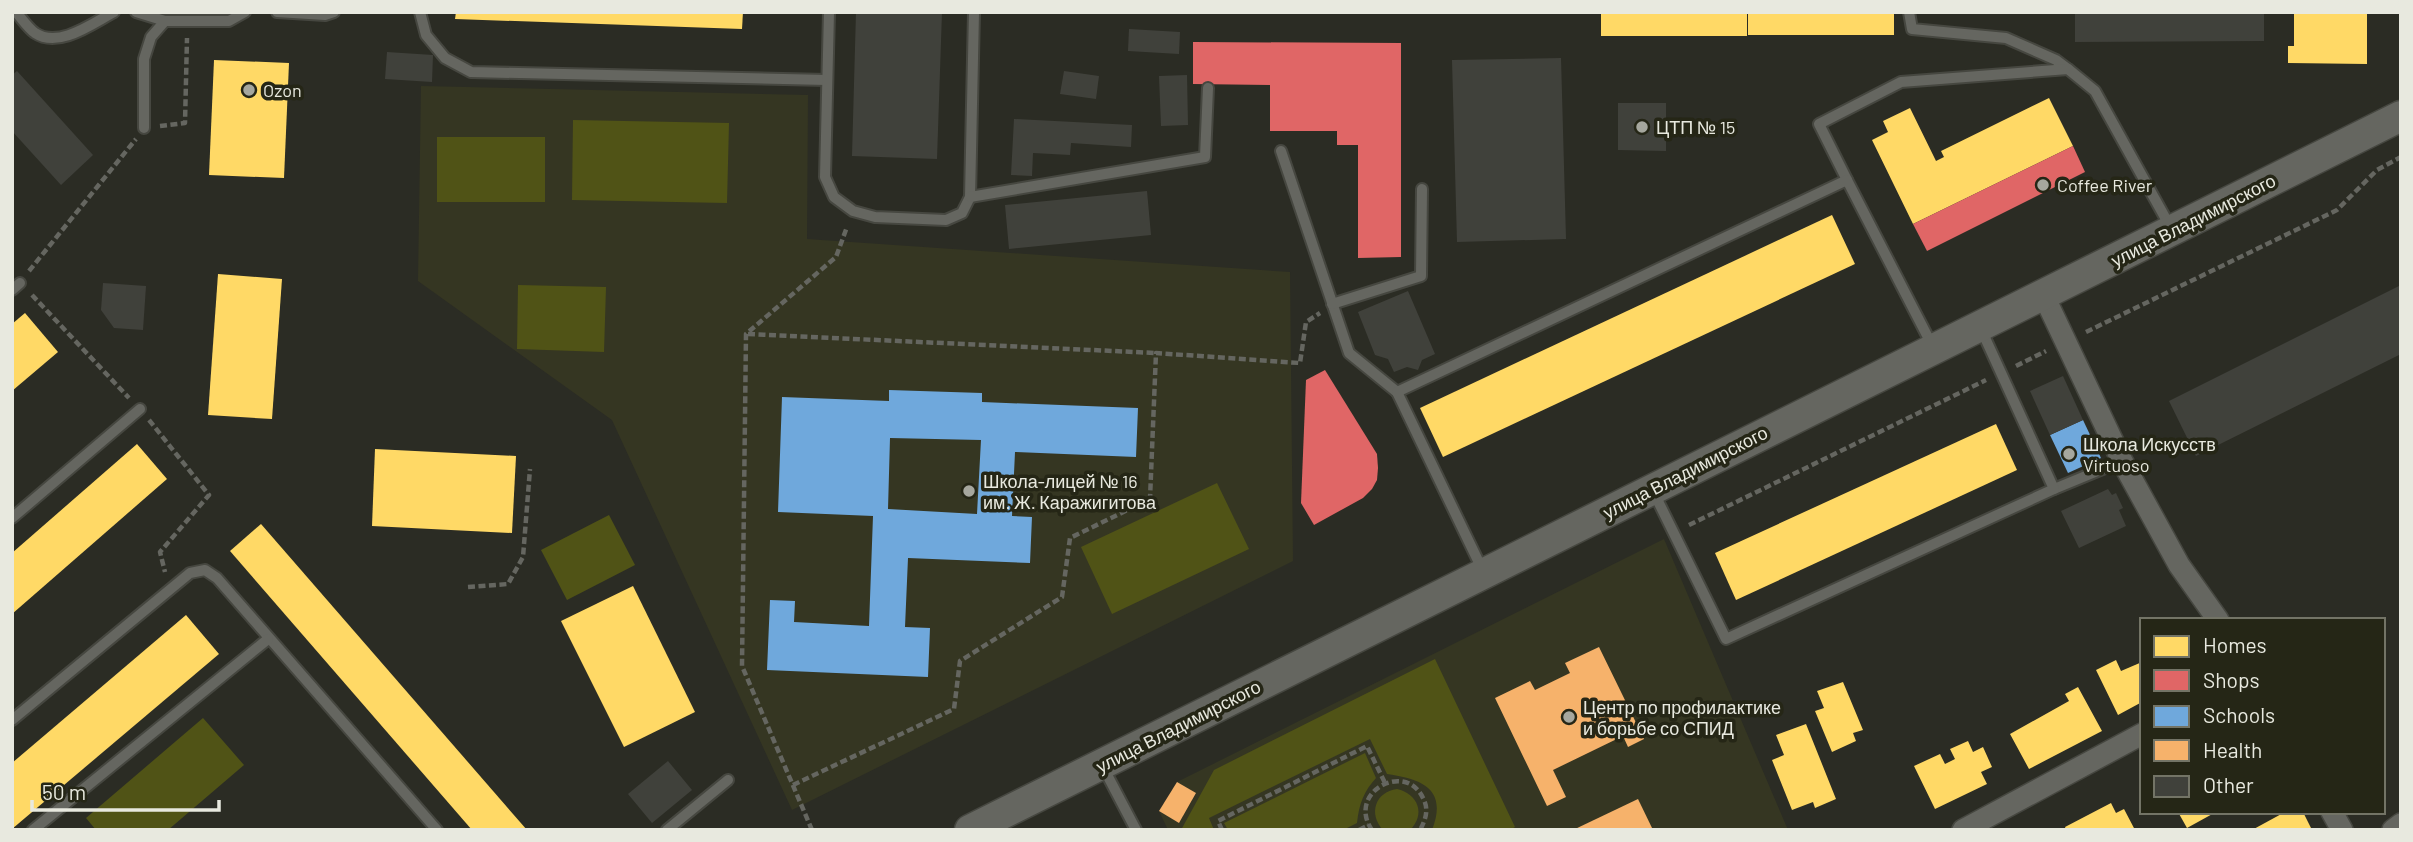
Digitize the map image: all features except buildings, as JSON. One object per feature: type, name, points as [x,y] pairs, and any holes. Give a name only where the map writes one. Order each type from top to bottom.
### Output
[{"type":"street","name":"улица Владимирского","points":[[970,830],[2401,116]]},
{"type":"street","points":[[2044,296],[2122,461],[2179,565],[2217,618]]},
{"type":"street","points":[[1963,830],[2140,735]]},
{"type":"street","points":[[2333,814],[2342,830]]},
{"type":"street","points":[[2393,830],[2401,824]]},
{"type":"lane","points":[[16,12],[36,34],[51,38],[69,36],[114,12]]},
{"type":"lane","points":[[136,12],[165,21],[204,22],[229,21],[245,12]]},
{"type":"lane","points":[[277,12],[325,15],[334,12]]},
{"type":"lane","points":[[420,12],[426,35],[445,58],[471,72],[827,80]]},
{"type":"lane","points":[[829,12],[825,177],[834,197],[853,211],[875,216],[946,220],[962,213],[970,197],[974,12]]},
{"type":"lane","points":[[1909,12],[1912,29],[2006,38],[2056,60],[2095,91],[2172,230]]},
{"type":"lane","points":[[144,128],[144,59],[151,37],[165,21]]},
{"type":"lane","points":[[1934,348],[1819,124],[1901,82],[2068,69]]},
{"type":"lane","points":[[970,197],[1205,157],[1208,88]]},
{"type":"lane","points":[[1280,150],[1349,353],[1397,392],[1484,573]]},
{"type":"lane","points":[[1397,392],[1847,180]]},
{"type":"lane","points":[[1332,304],[1421,276],[1422,189]]},
{"type":"lane","points":[[1980,326],[2054,489]]},
{"type":"lane","points":[[12,518],[140,409]]},
{"type":"lane","points":[[1652,489],[1726,639],[2054,489],[2122,461]]},
{"type":"lane","points":[[12,720],[190,573],[205,570],[217,578],[437,830]]},
{"type":"lane","points":[[33,830],[268,639]]},
{"type":"lane","points":[[1102,764],[1136,830]]},
{"type":"lane","points":[[667,830],[728,780]]},
{"type":"path","points":[[16,287],[144,128],[185,123],[188,33],[200,33],[204,22]]},
{"type":"path","points":[[1673,532],[2337,210],[2377,170],[2401,157]]},
{"type":"path","points":[[812,830],[742,666],[746,334],[836,257],[853,211]]},
{"type":"path","points":[[746,334],[1156,353],[1300,363],[1306,323],[1332,304]]},
{"type":"path","points":[[793,785],[954,709],[960,661],[1062,597],[1070,538],[1150,499],[1156,353]]},
{"type":"path","points":[[468,587],[508,584],[523,557],[530,469]]},
{"type":"path","points":[[1222,830],[1217,821],[1367,746],[1385,783]]},
{"type":"path","points":[[1359,830],[1370,827],[1366,815],[1370,796],[1376,788],[1395,780],[1405,782],[1421,793],[1427,812],[1420,830]]},
{"type":"shaded area","name":"Школа-лицей № 16 им. Ж. Каражигитова","points":[[421,86],[808,95],[807,239],[1290,272],[1293,561],[792,810],[612,420],[418,281]]},
{"type":"shaded area","points":[[573,120],[729,123],[727,203],[572,200]]},
{"type":"shaded area","points":[[437,137],[545,137],[545,202],[437,202]]},
{"type":"shaded area","points":[[518,285],[606,287],[604,352],[517,349]]},
{"type":"shaded area","points":[[1217,483],[1249,549],[1112,614],[1081,547]]},
{"type":"shaded area","points":[[609,515],[635,565],[567,600],[541,550]]},
{"type":"shaded area","points":[[1664,539],[1788,830],[1168,830],[1159,811],[1179,823],[1196,794],[1177,782]]},
{"type":"shaded area","points":[[1435,659],[1515,827],[1510,830],[1432,830],[1437,805],[1429,788],[1411,779],[1387,774],[1370,739],[1209,818],[1214,830],[1181,830],[1214,770]]},
{"type":"shaded area","points":[[203,718],[244,765],[168,830],[96,830],[86,818]]},
{"type":"shaded area","points":[[1365,753],[1376,778],[1363,798],[1357,823],[1343,830],[1228,830],[1224,823]]},
{"type":"shaded area","points":[[1397,789],[1415,800],[1418,818],[1410,830],[1383,830],[1376,817],[1376,805],[1383,794]]},
{"type":"place","name":"Ozon","points":[[249,90]]},
{"type":"place","name":"ЦТП № 15","points":[[1642,127]]},
{"type":"place","name":"Coffee River","points":[[2043,185]]},
{"type":"place","name":"Школа Искусств Virtuoso","points":[[2069,454]]},
{"type":"place","name":"Школа-лицей № 16 им. Ж. Каражигитова","points":[[969,491]]},
{"type":"place","name":"Центр по профилактике и борьбе со СПИД","points":[[1569,717]]}]
